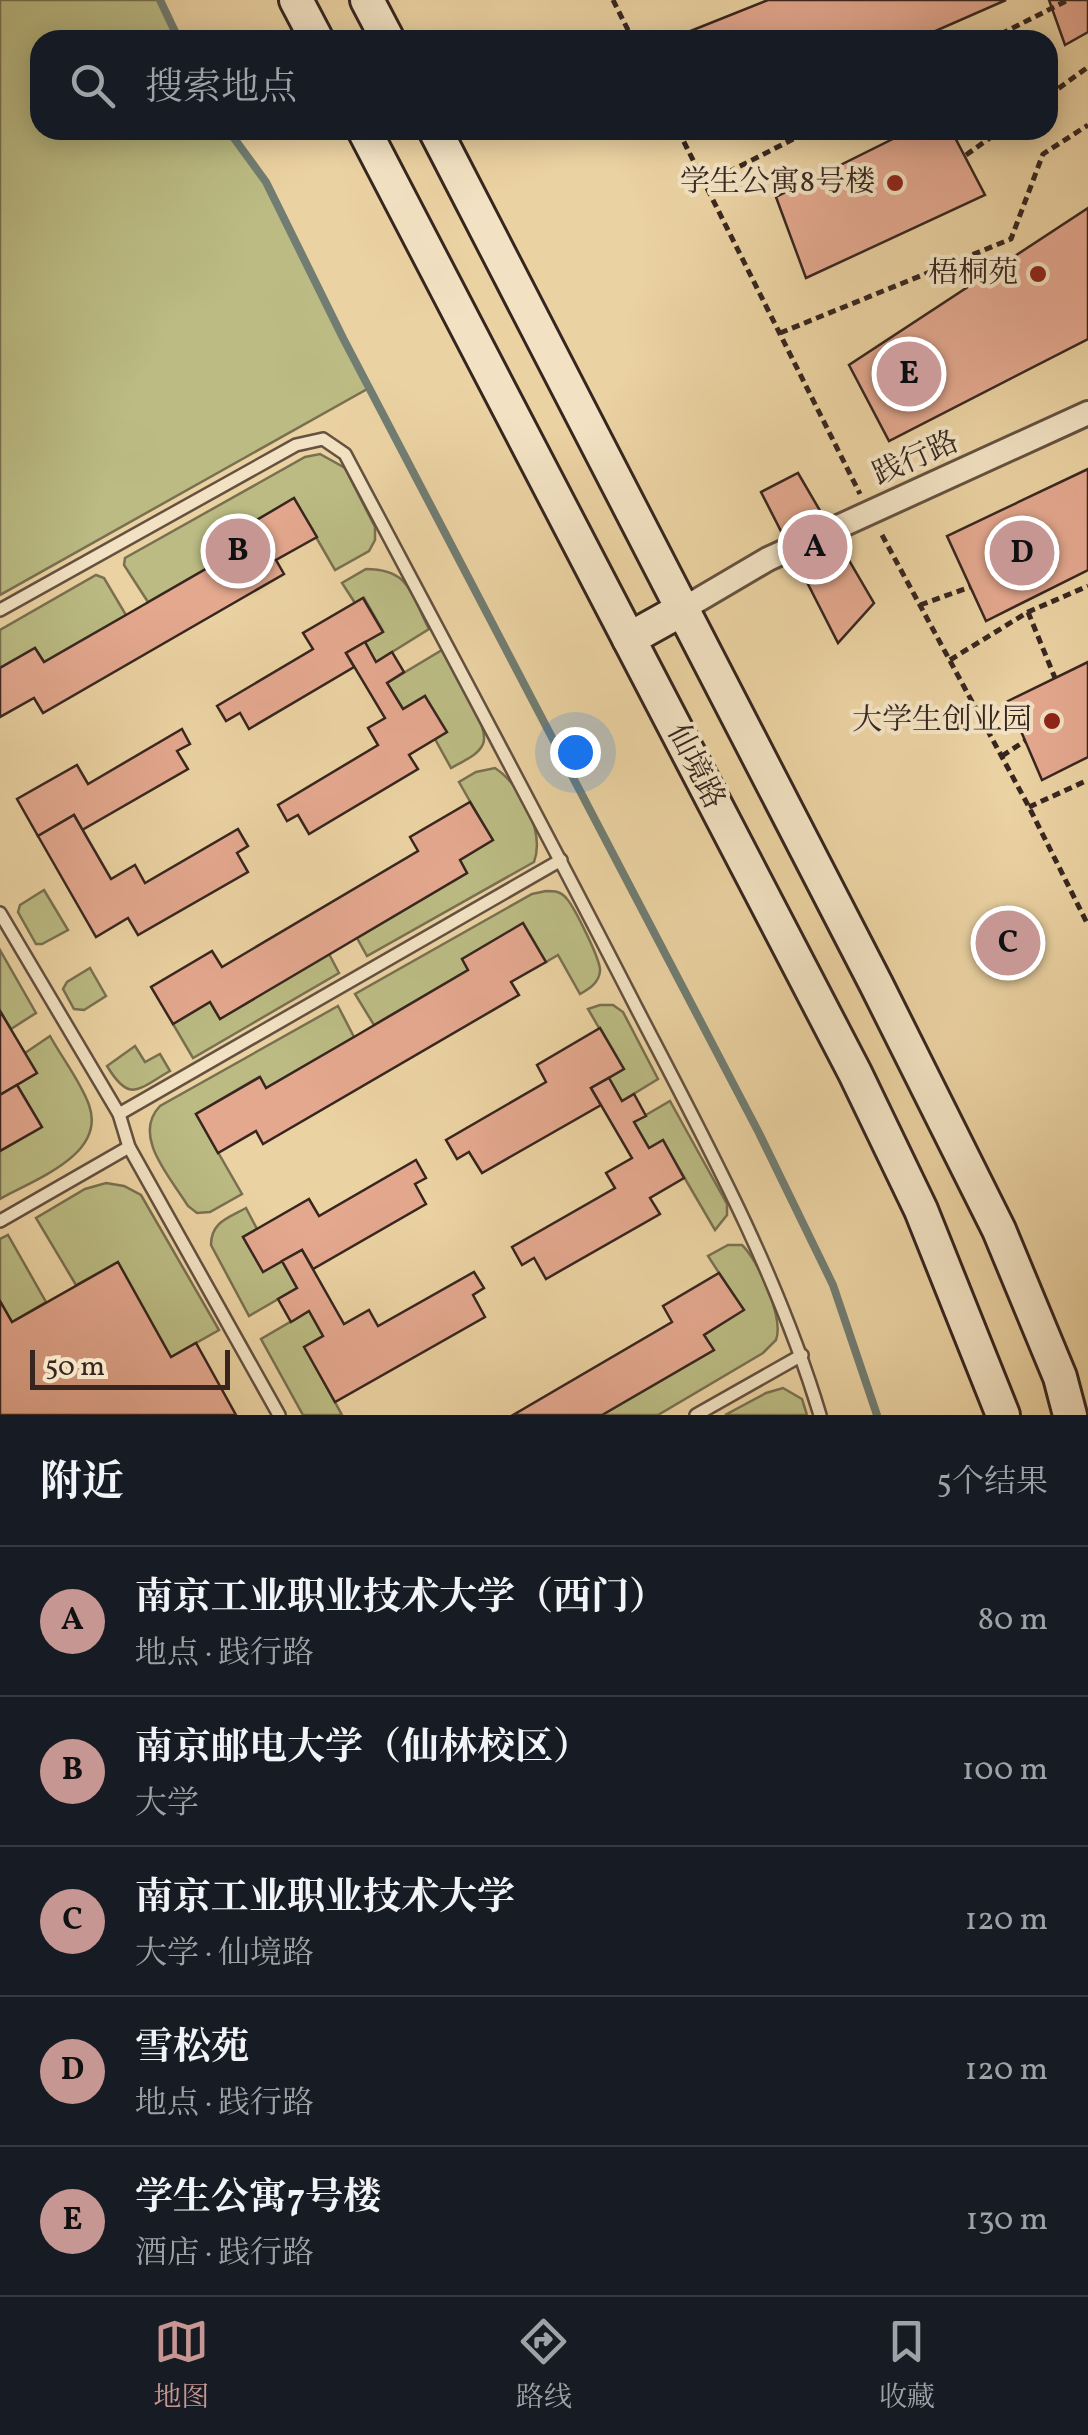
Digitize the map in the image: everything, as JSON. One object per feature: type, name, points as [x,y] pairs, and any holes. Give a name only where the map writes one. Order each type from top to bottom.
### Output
[{"type":"main road","points":[[296,0],[312,30]]},
{"type":"main road","points":[[367,0],[383,30]]},
{"type":"main road","name":"仙境路","points":[[369,140],[888,1142],[964,1312],[1003,1415]]},
{"type":"main road","name":"仙境路","points":[[440,140],[999,1230],[1060,1378],[1070,1415]]},
{"type":"main road","points":[[629,639],[683,609]]},
{"type":"street","name":"践行路","points":[[683,609],[768,558],[1088,413]]},
{"type":"lane","points":[[0,610],[296,445],[323,439],[345,454],[728,1185],[771,1276],[820,1415]]},
{"type":"lane","points":[[120,1114],[561,860]]},
{"type":"lane","points":[[0,913],[120,1114],[129,1147],[279,1415]]},
{"type":"lane","points":[[0,1221],[129,1147]]},
{"type":"lane","points":[[696,1415],[802,1355]]},
{"type":"path","points":[[613,0],[628,30]]},
{"type":"path","points":[[1009,30],[1068,0]]},
{"type":"path","points":[[1058,89],[1088,67]]},
{"type":"path","points":[[780,333],[1011,239],[1043,154],[1088,125]]},
{"type":"path","points":[[683,140],[870,512],[1085,910],[1088,925]]},
{"type":"path","points":[[705,184],[792,140]]},
{"type":"path","points":[[966,156],[988,140]]},
{"type":"path","points":[[950,660],[1028,612],[1088,586]]},
{"type":"path","points":[[920,605],[970,587]]},
{"type":"path","points":[[1028,612],[1055,678]]},
{"type":"path","points":[[1002,756],[1025,740]]},
{"type":"path","points":[[1029,806],[1088,780]]},
{"type":"green space","points":[[0,0],[160,0],[174,30],[30,30],[30,140],[235,140],[266,182],[369,388],[0,595]]},
{"type":"green space","points":[[320,454],[345,468],[375,527],[375,540],[369,551],[335,570],[294,499],[233,533],[242,548],[148,602],[124,565],[125,558],[305,457]]},
{"type":"green space","points":[[366,569],[392,573],[401,579],[429,629],[376,662],[365,642],[383,631],[364,598],[355,603],[342,583]]},
{"type":"green space","points":[[96,575],[104,578],[126,615],[44,662],[35,648],[0,668],[0,630]]},
{"type":"green space","points":[[442,650],[476,711],[484,736],[477,752],[451,768],[435,739],[425,696],[403,709],[387,683]]},
{"type":"green space","points":[[495,768],[514,786],[528,810],[536,837],[534,862],[367,956],[357,938],[467,873],[460,860],[492,840],[459,782],[476,772]]},
{"type":"green space","points":[[44,890],[68,930],[36,944],[18,912],[20,905]]},
{"type":"green space","points":[[555,891],[567,899],[592,945],[600,971],[590,988],[580,994],[558,955],[546,962],[463,959],[468,970],[374,1025],[355,994],[532,894]]},
{"type":"green space","points":[[0,950],[36,1013],[11,1029],[0,1011]]},
{"type":"green space","points":[[329,954],[339,973],[193,1058],[173,1024],[210,1002]]},
{"type":"green space","points":[[90,968],[106,996],[84,1010],[74,1009],[63,989],[67,982]]},
{"type":"green space","points":[[613,1005],[623,1012],[658,1079],[622,1101],[609,1078],[623,1069],[588,1009]]},
{"type":"green space","points":[[338,1006],[354,1037],[266,1088],[259,1077],[196,1114],[242,1194],[210,1212],[197,1213],[172,1183],[152,1143],[152,1118],[160,1106]]},
{"type":"green space","points":[[50,1036],[89,1105],[92,1123],[87,1138],[64,1164],[0,1199],[0,1151],[41,1127],[17,1085],[25,1053]]},
{"type":"green space","points":[[135,1046],[145,1062],[160,1054],[170,1071],[135,1090],[122,1085],[107,1066]]},
{"type":"green space","points":[[670,1101],[727,1204],[727,1215],[715,1230],[663,1141],[649,1148],[634,1122]]},
{"type":"green space","points":[[106,1183],[141,1195],[219,1330],[171,1357],[117,1263],[76,1285],[36,1218],[85,1189]]},
{"type":"green space","points":[[246,1208],[257,1229],[243,1237],[263,1271],[282,1261],[297,1288],[249,1316],[211,1245],[217,1226]]},
{"type":"green space","points":[[8,1235],[46,1302],[12,1322],[0,1301],[0,1239]]},
{"type":"green space","points":[[728,1245],[742,1245],[762,1277],[773,1305],[776,1340],[763,1353],[658,1415],[602,1415],[713,1350],[704,1335],[743,1310],[708,1256]]},
{"type":"green space","points":[[309,1311],[323,1336],[305,1347],[342,1415],[303,1415],[261,1339]]},
{"type":"green space","points":[[783,1388],[802,1399],[807,1415],[725,1415],[766,1393]]},
{"type":"building","points":[[768,0],[1006,0],[938,30],[693,30]]},
{"type":"building","points":[[1049,0],[1088,0],[1088,32],[1065,45]]},
{"type":"building","points":[[891,140],[956,140],[985,195],[806,278],[776,197]]},
{"type":"building","name":"梧桐苑","points":[[1088,208],[1088,339],[889,441],[849,365]]},
{"type":"building","points":[[1088,469],[1088,570],[986,621],[947,536]]},
{"type":"building","points":[[798,473],[874,603],[838,643],[761,492]]},
{"type":"building","points":[[294,498],[317,537],[276,560],[284,574],[43,713],[34,698],[0,717],[0,668],[35,648],[44,662],[242,548],[233,534]]},
{"type":"building","points":[[363,598],[383,632],[346,653],[354,667],[249,729],[240,713],[226,721],[217,706],[313,649],[303,633]]},
{"type":"building","points":[[365,642],[376,662],[392,652],[404,672],[387,683],[403,709],[425,696],[447,732],[409,755],[418,769],[309,834],[298,815],[287,821],[278,805],[378,745],[368,728],[385,718],[346,653]]},
{"type":"building","name":"大学生创业园","points":[[1088,662],[1088,757],[1042,780],[1008,701]]},
{"type":"building","points":[[182,729],[190,744],[177,751],[188,769],[82,830],[74,815],[38,836],[17,799],[77,765],[88,784]]},
{"type":"building","points":[[470,802],[493,840],[460,860],[467,873],[220,1019],[210,1002],[173,1024],[151,987],[212,951],[222,967],[418,851],[410,837]]},
{"type":"building","points":[[74,815],[111,879],[135,865],[145,883],[238,829],[248,846],[237,853],[248,872],[138,935],[128,918],[96,937],[38,836]]},
{"type":"building","points":[[523,923],[546,962],[511,982],[519,995],[263,1144],[256,1131],[218,1153],[196,1114],[260,1077],[266,1088],[354,1037],[468,970],[462,959]]},
{"type":"building","points":[[0,1011],[37,1073],[0,1095]]},
{"type":"building","points":[[600,1028],[624,1069],[591,1088],[601,1105],[482,1173],[469,1152],[457,1159],[446,1140],[546,1082],[537,1065]]},
{"type":"building","points":[[609,1078],[622,1101],[634,1094],[646,1116],[634,1122],[649,1148],[663,1140],[684,1178],[650,1198],[660,1214],[546,1279],[534,1258],[522,1265],[512,1247],[615,1188],[606,1173],[632,1158],[591,1088]]},
{"type":"building","points":[[17,1085],[42,1127],[0,1151],[0,1095]]},
{"type":"building","points":[[416,1160],[426,1178],[415,1184],[426,1204],[313,1269],[302,1250],[263,1272],[243,1237],[309,1199],[319,1216]]},
{"type":"building","points":[[302,1250],[344,1324],[369,1310],[378,1326],[474,1272],[484,1288],[473,1295],[485,1317],[335,1402],[304,1347],[323,1336],[309,1311],[291,1322],[278,1299],[297,1288],[282,1261]]},
{"type":"building","points":[[118,1262],[171,1357],[196,1343],[236,1415],[0,1415],[0,1301],[12,1322]]},
{"type":"building","points":[[719,1273],[744,1310],[704,1335],[714,1350],[602,1415],[513,1415],[672,1322],[663,1306]]},
{"type":"waterway","points":[[160,0],[174,30]]},
{"type":"waterway","points":[[235,140],[266,182],[343,338],[759,1133],[833,1285],[877,1415]]},
{"type":"place","name":"学生公寓8号楼","points":[[895,183]]},
{"type":"place","name":"梧桐苑","points":[[1038,274]]},
{"type":"place","name":"学生公寓7号楼","points":[[909,374]]},
{"type":"place","name":"南京工业职业技术大学（西门）","points":[[815,547]]},
{"type":"place","name":"南京邮电大学（仙林校区）","points":[[238,551]]},
{"type":"place","name":"雪松苑","points":[[1022,553]]},
{"type":"place","name":"大学生创业园","points":[[1052,721]]},
{"type":"place","name":"南京工业职业技术大学","points":[[1008,943]]}]
